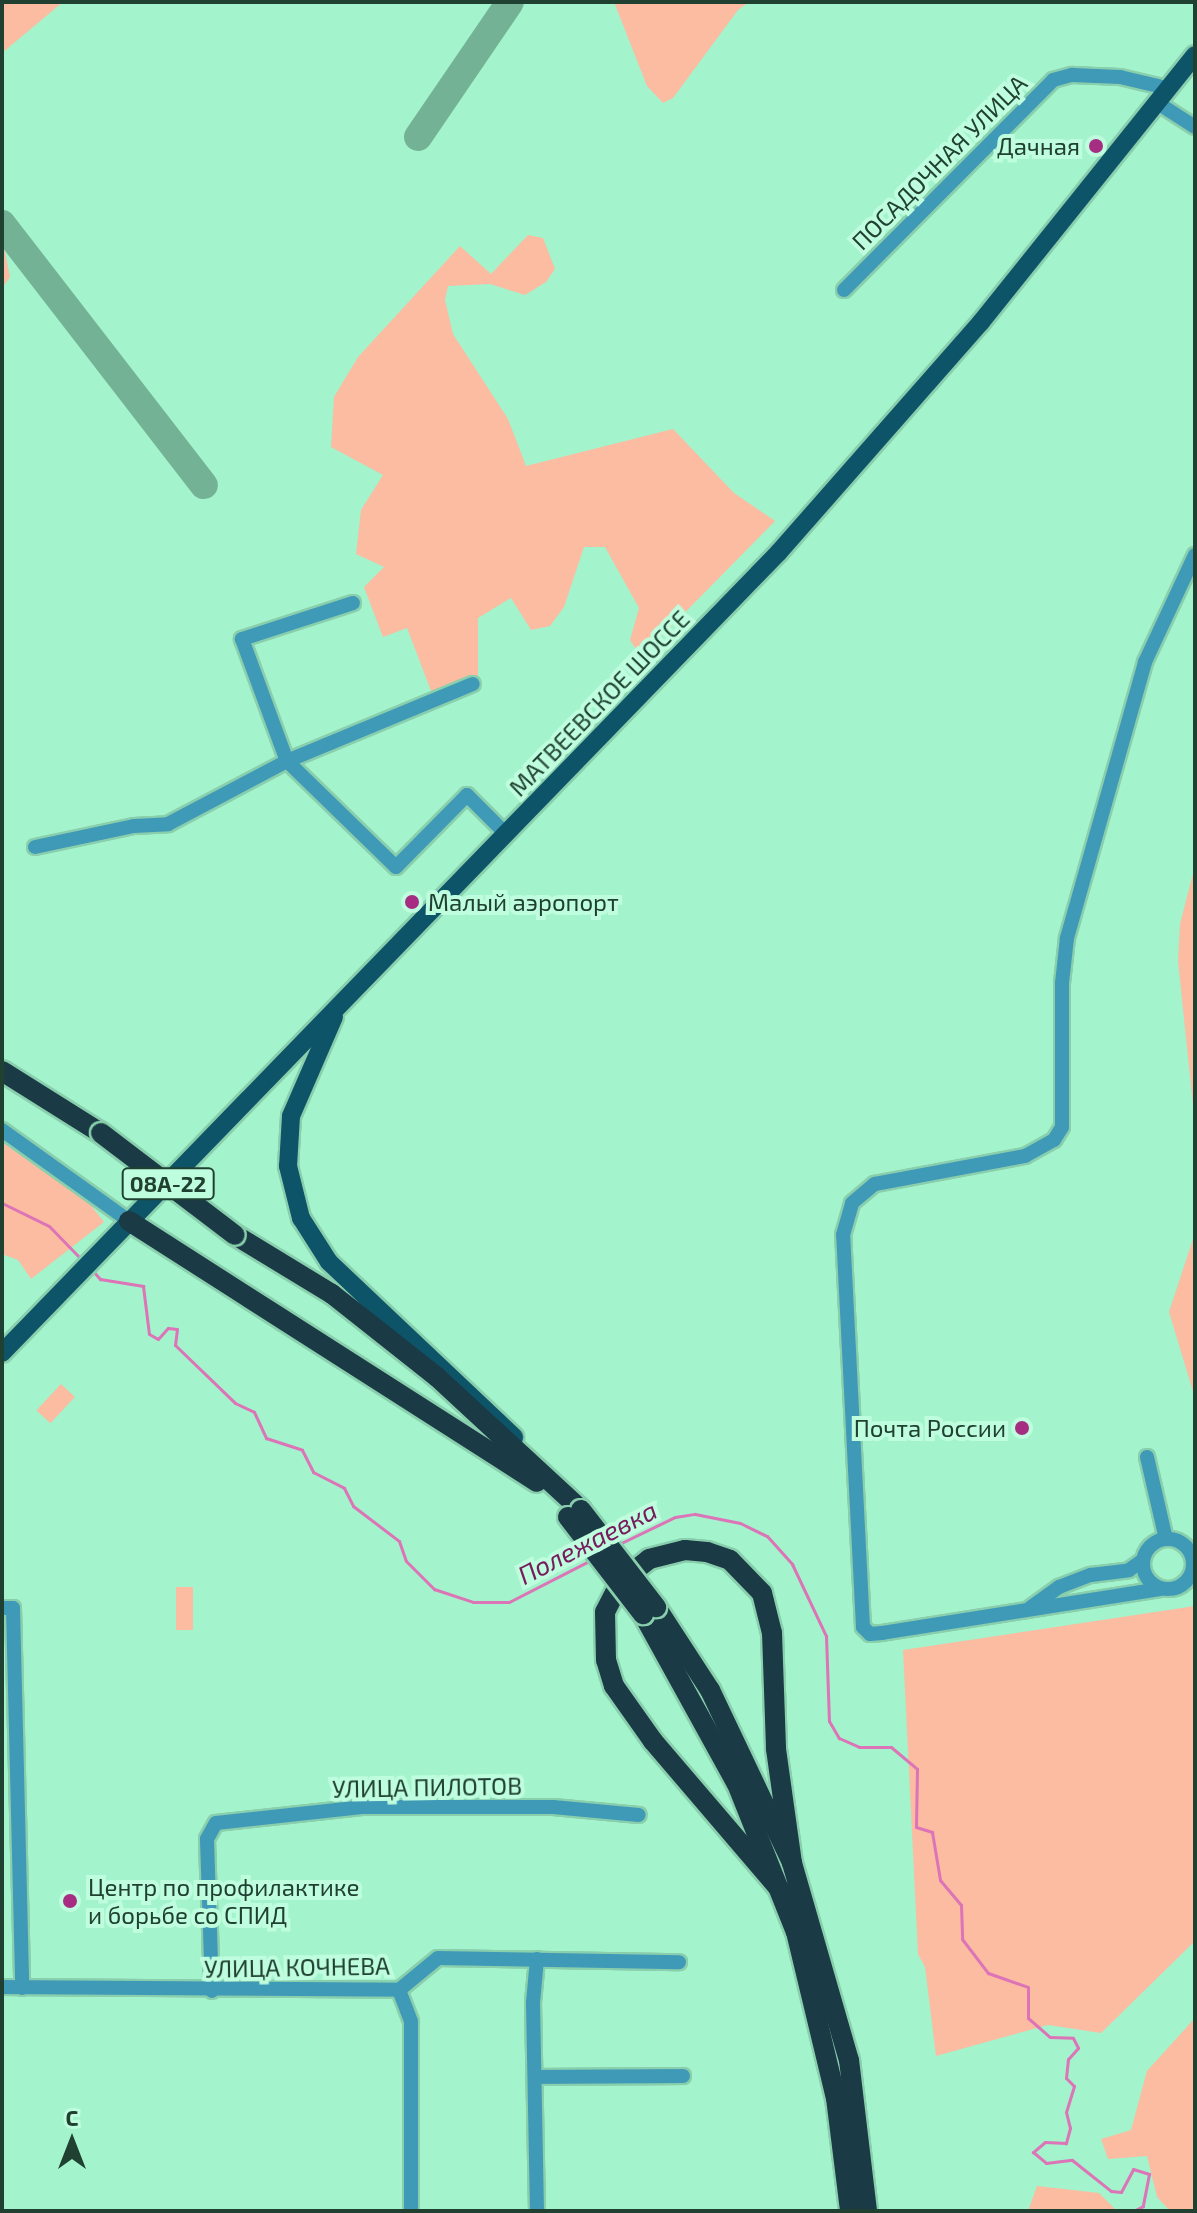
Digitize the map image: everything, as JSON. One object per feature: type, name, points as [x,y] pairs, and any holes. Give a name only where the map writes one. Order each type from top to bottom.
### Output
[{"type":"highway","name":"08А-22","points":[[2,1071],[101,1133],[235,1235],[332,1294],[542,1477]]},
{"type":"highway","points":[[129,1221],[542,1477],[575,1513],[710,1690],[792,1863]]},
{"type":"highway","points":[[782,1892],[653,1741],[614,1686],[606,1660],[605,1612],[620,1582],[649,1559],[685,1550],[707,1552],[730,1560],[762,1593],[772,1633],[776,1749],[792,1863],[849,2060],[875,2211]]},
{"type":"highway","points":[[649,1610],[709,1728],[782,1892],[820,2023],[850,2211]]},
{"type":"highway","points":[[863,2154],[867,2211]]},
{"type":"main road","name":"МАТВЕЕВСКОЕ ШОССЕ","points":[[2,1353],[506,834],[885,435],[1195,55]]},
{"type":"main road","points":[[340,1004],[291,1116],[288,1166],[301,1218],[339,1271],[484,1404],[542,1477]]},
{"type":"street","name":"ПОСАДОЧНАЯ УЛИЦА","points":[[844,290],[1053,80],[1072,75],[1120,77],[1161,95],[1195,127]]},
{"type":"street","points":[[1022,1613],[1059,1587],[1091,1575],[1129,1570],[1142,1561],[1150,1546],[1166,1539],[1188,1548],[1193,1571],[1177,1588],[1022,1613],[870,1634],[863,1627],[843,1235],[852,1203],[875,1184],[1025,1156],[1041,1150],[1062,1127],[1061,996],[1067,938],[1145,662],[1195,555]]},
{"type":"street","points":[[353,603],[242,639],[287,761],[396,867],[467,795],[506,834]]},
{"type":"street","points":[[35,847],[134,826],[168,824],[287,761],[473,684]]},
{"type":"street","points":[[2,1130],[129,1221]]},
{"type":"street","points":[[1147,1457],[1166,1539]]},
{"type":"street","points":[[1142,1561],[1146,1578],[1160,1589]]},
{"type":"street","points":[[2,1608],[13,1608],[22,1988]]},
{"type":"street","name":"УЛИЦА ПИЛОТОВ","points":[[212,1991],[207,1839],[216,1823],[364,1807],[553,1807],[639,1815]]},
{"type":"street","name":"УЛИЦА КОЧНЕВА","points":[[2,1987],[212,1991],[399,1990],[419,1968],[438,1958],[679,1962]]},
{"type":"street","points":[[537,1959],[537,2211]]},
{"type":"street","points":[[399,1990],[411,2022],[411,2211]]},
{"type":"street","points":[[535,2077],[683,2076]]},
{"type":"shaded area","points":[[2,2],[63,2],[2,53]]},
{"type":"shaded area","points":[[614,2],[749,2],[738,10],[673,98],[663,103],[647,86]]},
{"type":"shaded area","points":[[528,235],[543,238],[555,269],[546,282],[525,295],[490,284],[448,286],[445,300],[453,334],[508,419],[526,466],[673,429],[734,493],[775,521],[641,657],[630,640],[639,608],[605,547],[584,547],[564,607],[550,626],[531,630],[511,598],[478,618],[478,680],[433,696],[407,628],[383,637],[364,587],[384,567],[356,554],[361,510],[383,475],[331,447],[334,397],[358,357],[460,246],[491,274]]},
{"type":"shaded area","points":[[2,237],[10,277],[2,288]]},
{"type":"shaded area","points":[[1195,866],[1195,1124],[1178,961],[1180,924]]},
{"type":"shaded area","points":[[2,1142],[89,1203],[104,1222],[31,1279],[18,1260],[2,1254]]},
{"type":"shaded area","points":[[1195,1233],[1195,1398],[1169,1312]]},
{"type":"shaded area","points":[[61,1384],[75,1397],[50,1423],[36,1410]]},
{"type":"shaded area","points":[[176,1587],[193,1587],[193,1630],[176,1630]]},
{"type":"shaded area","points":[[1195,1606],[1195,1941],[1101,2033],[1048,2025],[936,2056],[925,1967],[918,1954],[903,1650]]},
{"type":"shaded area","points":[[1195,2018],[1195,2211],[1170,2211],[1157,2197],[1147,2156],[1108,2159],[1101,2139],[1131,2130],[1147,2071]]},
{"type":"shaded area","points":[[1037,2186],[1099,2193],[1117,2211],[1028,2211]]},
{"type":"waterway","name":"Полежаевка","points":[[2,1203],[49,1226],[82,1260]]},
{"type":"waterway","name":"Полежаевка","points":[[93,1271],[100,1279],[143,1286],[149,1334],[158,1339],[168,1328],[177,1329],[175,1345],[235,1403],[254,1412],[266,1438],[302,1450],[313,1472],[344,1488],[353,1506],[399,1541],[406,1561],[434,1589],[473,1602],[509,1602],[593,1559]]},
{"type":"waterway","name":"Полежаевка","points":[[617,1545],[675,1517],[695,1514],[740,1523],[767,1536],[792,1564],[826,1636],[829,1721],[839,1738],[859,1747],[891,1747],[917,1769],[916,1827],[932,1832],[940,1880],[961,1905],[962,1939],[988,1973],[1028,1987],[1028,2018],[1050,2037],[1073,2038],[1078,2048],[1068,2059],[1066,2078],[1074,2086],[1066,2112],[1070,2128],[1066,2143],[1045,2142],[1033,2152],[1046,2163],[1072,2160],[1111,2191],[1121,2192],[1133,2169],[1149,2174],[1143,2206],[1133,2211]]},
{"type":"taxiway","points":[[418,137],[510,2]]},
{"type":"taxiway","points":[[2,224],[204,485]]},
{"type":"place","name":"Дачная","points":[[1096,146]]},
{"type":"place","name":"Малый аэропорт","points":[[412,902]]},
{"type":"place","name":"Почта России","points":[[1022,1428]]},
{"type":"place","name":"Центр по профилактике и борьбе со СПИД","points":[[70,1901]]}]
